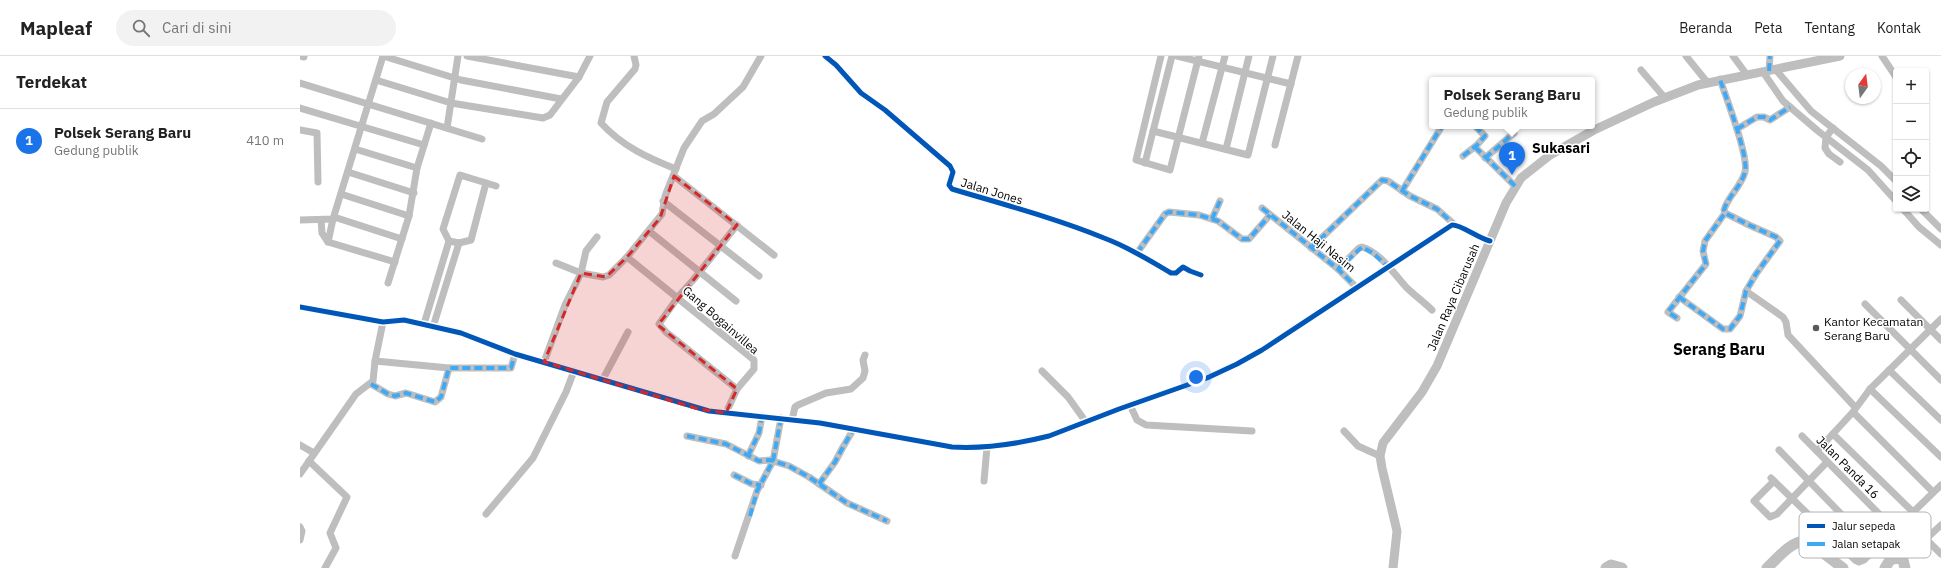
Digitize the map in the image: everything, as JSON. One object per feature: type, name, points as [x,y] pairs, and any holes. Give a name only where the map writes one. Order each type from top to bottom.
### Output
[{"type":"main road","name":"Jalan Raya Cibarusah","points":[[1393,568],[1397,531],[1380,456],[1386,436],[1422,392],[1437,366],[1515,186],[1528,171],[1570,144],[1620,118],[1665,98],[1707,82],[1840,56]]},
{"type":"street","points":[[328,242],[333,218],[383,56],[455,78],[562,99]]},
{"type":"street","points":[[447,128],[458,56]]},
{"type":"street","points":[[467,56],[579,77]]},
{"type":"street","points":[[376,80],[451,103],[543,118],[550,115],[579,77],[590,56]]},
{"type":"street","points":[[634,56],[636,65],[635,69],[607,102],[601,123],[633,150],[675,172],[774,255]]},
{"type":"street","points":[[556,263],[581,273],[599,278],[606,277],[627,257],[662,214],[663,201],[684,148],[700,123],[714,114],[744,87],[761,56]]},
{"type":"street","name":"Jalan Jones","points":[[825,56],[840,68],[853,86],[950,166],[953,172],[949,185],[952,189],[1069,225],[1137,253],[1172,273],[1176,273],[1182,267],[1201,275]]},
{"type":"street","points":[[1161,56],[1136,160],[1170,170],[1199,59]]},
{"type":"street","points":[[1145,163],[1172,56]]},
{"type":"street","points":[[1177,56],[1199,59],[1222,67],[1291,84]]},
{"type":"street","points":[[1202,143],[1225,56]]},
{"type":"street","points":[[1226,149],[1249,56]]},
{"type":"street","points":[[1153,131],[1248,155],[1273,56]]},
{"type":"street","points":[[1276,145],[1298,56]]},
{"type":"street","points":[[1686,56],[1707,82]]},
{"type":"street","points":[[1733,56],[1747,75]]},
{"type":"street","points":[[1770,56],[1769,71],[1783,101],[1826,138],[1868,170],[1893,198]]},
{"type":"street","points":[[1882,56],[1893,72]]},
{"type":"street","points":[[1640,70],[1665,98]]},
{"type":"street","points":[[1769,71],[1811,111],[1881,166],[1893,178]]},
{"type":"street","points":[[1677,318],[1668,312],[1706,264],[1703,251],[1705,241],[1725,212],[1724,208],[1742,181],[1745,171],[1745,160],[1737,129],[1720,79]]},
{"type":"street","points":[[300,83],[369,103],[482,140]]},
{"type":"street","points":[[1737,129],[1758,117],[1764,117],[1770,120],[1790,107]]},
{"type":"street","points":[[300,108],[424,145]]},
{"type":"street","points":[[388,283],[409,216],[417,168],[432,123]]},
{"type":"street","points":[[1833,128],[1826,138],[1825,148],[1829,154],[1840,162]]},
{"type":"street","points":[[1402,191],[1440,129]]},
{"type":"street","points":[[1463,156],[1475,148],[1485,136],[1478,129]]},
{"type":"street","points":[[300,130],[317,133],[318,182]]},
{"type":"street","points":[[1485,158],[1514,133]]},
{"type":"street","points":[[1475,148],[1515,186]]},
{"type":"street","points":[[355,149],[417,168]]},
{"type":"street","points":[[348,172],[414,193]]},
{"type":"street","points":[[424,324],[449,241],[443,229],[460,175],[496,186]]},
{"type":"street","points":[[1311,248],[1330,232],[1379,181],[1388,181],[1402,191],[1436,209],[1454,225],[1481,239],[1490,241]]},
{"type":"street","points":[[449,241],[459,243],[470,240],[486,183]]},
{"type":"street","points":[[341,194],[409,216]]},
{"type":"street","points":[[663,201],[759,276]]},
{"type":"street","points":[[1212,219],[1220,201]]},
{"type":"street","points":[[1262,208],[1270,215]]},
{"type":"street","name":"Jalan Haji Nasim","points":[[1137,253],[1165,214],[1169,212],[1199,215],[1212,219],[1222,223],[1242,239],[1246,240],[1249,239],[1270,215],[1338,268],[1357,288]]},
{"type":"street","points":[[1679,297],[1726,330],[1730,329],[1740,316],[1746,291],[1756,274],[1780,241],[1776,237],[1749,226],[1725,212]]},
{"type":"street","points":[[1906,212],[1919,227],[1941,245]]},
{"type":"street","points":[[1925,212],[1941,229]]},
{"type":"street","points":[[300,220],[320,220],[333,218],[402,239]]},
{"type":"street","points":[[320,220],[322,233],[328,242],[394,262]]},
{"type":"street","points":[[737,225],[678,297],[661,320],[660,327],[737,389]]},
{"type":"street","points":[[300,307],[383,322],[404,320],[461,333],[515,354],[603,379],[698,409],[820,423],[952,447],[986,447],[1026,442],[1049,436],[1207,378],[1238,364],[1389,268],[1438,233],[1454,225]]},
{"type":"street","points":[[649,231],[736,300]]},
{"type":"street","points":[[544,362],[565,305],[581,273],[586,251],[597,237]]},
{"type":"street","points":[[433,327],[459,243]]},
{"type":"street","points":[[1338,268],[1362,247],[1373,252],[1432,310]]},
{"type":"street","name":"Gang Bogainvillea","points":[[627,257],[754,360],[754,369],[737,389],[726,413]]},
{"type":"street","points":[[1746,291],[1783,317],[1786,322],[1788,335],[1854,410],[1934,492]]},
{"type":"street","points":[[1901,300],[1941,340]]},
{"type":"street","points":[[1865,304],[1941,380]]},
{"type":"street","points":[[1817,451],[1854,410],[1870,389],[1941,319]]},
{"type":"street","points":[[300,474],[356,394],[371,384],[375,377],[375,360],[383,322]]},
{"type":"street","points":[[603,379],[628,332]]},
{"type":"street","points":[[375,360],[449,368],[511,368],[515,354]]},
{"type":"street","points":[[792,420],[795,407],[798,405],[831,392],[849,390],[857,384],[863,378],[865,371],[863,360],[865,355]]},
{"type":"street","points":[[371,384],[388,394],[395,396],[406,393],[435,402],[440,397],[449,368]]},
{"type":"street","points":[[1889,370],[1941,420]]},
{"type":"street","points":[[486,514],[533,458],[566,392],[574,371]]},
{"type":"street","points":[[1042,371],[1068,397],[1086,422]]},
{"type":"street","points":[[1870,389],[1941,457]]},
{"type":"street","points":[[1130,405],[1137,420],[1146,425],[1252,431]]},
{"type":"street","points":[[748,456],[759,433],[762,416]]},
{"type":"street","points":[[735,556],[756,494],[773,461],[782,418]]},
{"type":"street","points":[[819,484],[835,462],[853,430]]},
{"type":"street","points":[[1344,431],[1358,446],[1380,456]]},
{"type":"street","points":[[1833,434],[1913,512],[1941,485]]},
{"type":"street","points":[[687,436],[726,444],[760,461],[773,461],[793,468],[847,503],[886,521]]},
{"type":"street","name":"Jalan Panda 16","points":[[1802,436],[1877,512]]},
{"type":"street","points":[[300,445],[314,453]]},
{"type":"street","points":[[984,481],[986,447]]},
{"type":"street","points":[[1779,450],[1840,512]]},
{"type":"street","points":[[309,461],[347,497],[330,533],[336,548],[325,568]]},
{"type":"street","points":[[1805,512],[1792,499],[1773,480],[1754,501],[1771,517],[1777,514],[1792,499],[1827,462]]},
{"type":"street","points":[[734,475],[752,484],[761,485]]},
{"type":"street","points":[[1931,535],[1941,525]]},
{"type":"street","points":[[300,527],[302,531],[300,540]]},
{"type":"street","points":[[1931,545],[1941,554]]},
{"type":"street","points":[[1853,558],[1859,562],[1866,558]]},
{"type":"highlighted area","points":[[674,176],[737,225],[658,325],[737,389],[726,413],[698,409],[544,362],[581,273],[606,277],[627,257],[660,218]]},
{"type":"waterway","points":[[1767,568],[1789,547],[1799,542]]},
{"type":"waterway","points":[[1830,558],[1843,568]]},
{"type":"waterway","points":[[1885,568],[1890,560],[1897,558],[1903,560],[1905,568]]},
{"type":"waterway","points":[[1606,568],[1611,565],[1622,568]]},
{"type":"marked path","points":[[1769,71],[1770,56]]},
{"type":"marked path","points":[[1679,297],[1723,329],[1730,329],[1740,316],[1746,291],[1756,274],[1780,241],[1776,237],[1725,213],[1724,210],[1728,200],[1741,182],[1745,172],[1745,164],[1744,153],[1720,79]]},
{"type":"marked path","points":[[1737,129],[1757,117],[1764,117],[1770,120],[1790,107]]},
{"type":"marked path","points":[[1402,191],[1440,129]]},
{"type":"marked path","points":[[1463,156],[1477,145],[1485,136],[1478,129]]},
{"type":"marked path","points":[[1485,158],[1514,133]]},
{"type":"marked path","points":[[1475,147],[1515,186]]},
{"type":"marked path","points":[[1311,248],[1382,180],[1388,181],[1410,196],[1437,209],[1455,225]]},
{"type":"marked path","points":[[1212,219],[1220,201]]},
{"type":"marked path","points":[[1262,208],[1338,269],[1357,288]]},
{"type":"marked path","points":[[1137,253],[1165,214],[1169,212],[1199,215],[1218,221],[1242,239],[1249,239],[1270,215]]},
{"type":"marked path","points":[[1677,318],[1668,312],[1706,264],[1703,251],[1705,241],[1725,213]]},
{"type":"marked path","points":[[1338,269],[1362,247],[1373,253],[1389,268]]},
{"type":"marked path","points":[[371,384],[388,394],[395,396],[406,393],[435,402],[441,397],[449,368],[511,368],[515,354]]},
{"type":"marked path","points":[[748,456],[759,433],[762,416]]},
{"type":"marked path","points":[[750,516],[757,491],[773,461],[781,418]]},
{"type":"marked path","points":[[819,484],[835,462],[853,430]]},
{"type":"marked path","points":[[687,436],[726,444],[759,461],[770,460],[789,466],[809,477],[847,503],[887,521]]},
{"type":"marked path","points":[[734,475],[752,484],[761,485]]},
{"type":"cycle path","points":[[825,56],[836,65],[861,93],[885,110],[950,166],[953,172],[949,185],[952,189],[1067,224],[1130,250],[1171,273],[1176,273],[1183,267],[1201,275]]},
{"type":"cycle path","points":[[300,307],[383,322],[404,320],[461,333],[515,354],[709,411],[820,423],[952,447],[989,447],[1013,444],[1049,436],[1119,409],[1207,378],[1237,364],[1262,350],[1452,225],[1460,227],[1490,241]]},
{"type":"place","name":"Polsek Serang Baru","points":[[1512,175]]},
{"type":"place","name":"Kantor Kecamatan Serang Baru","points":[[1816,328]]},
{"type":"district","name":"Sukasari","points":[[1561,148]]},
{"type":"district","name":"Serang Baru","points":[[1719,349]]}]
